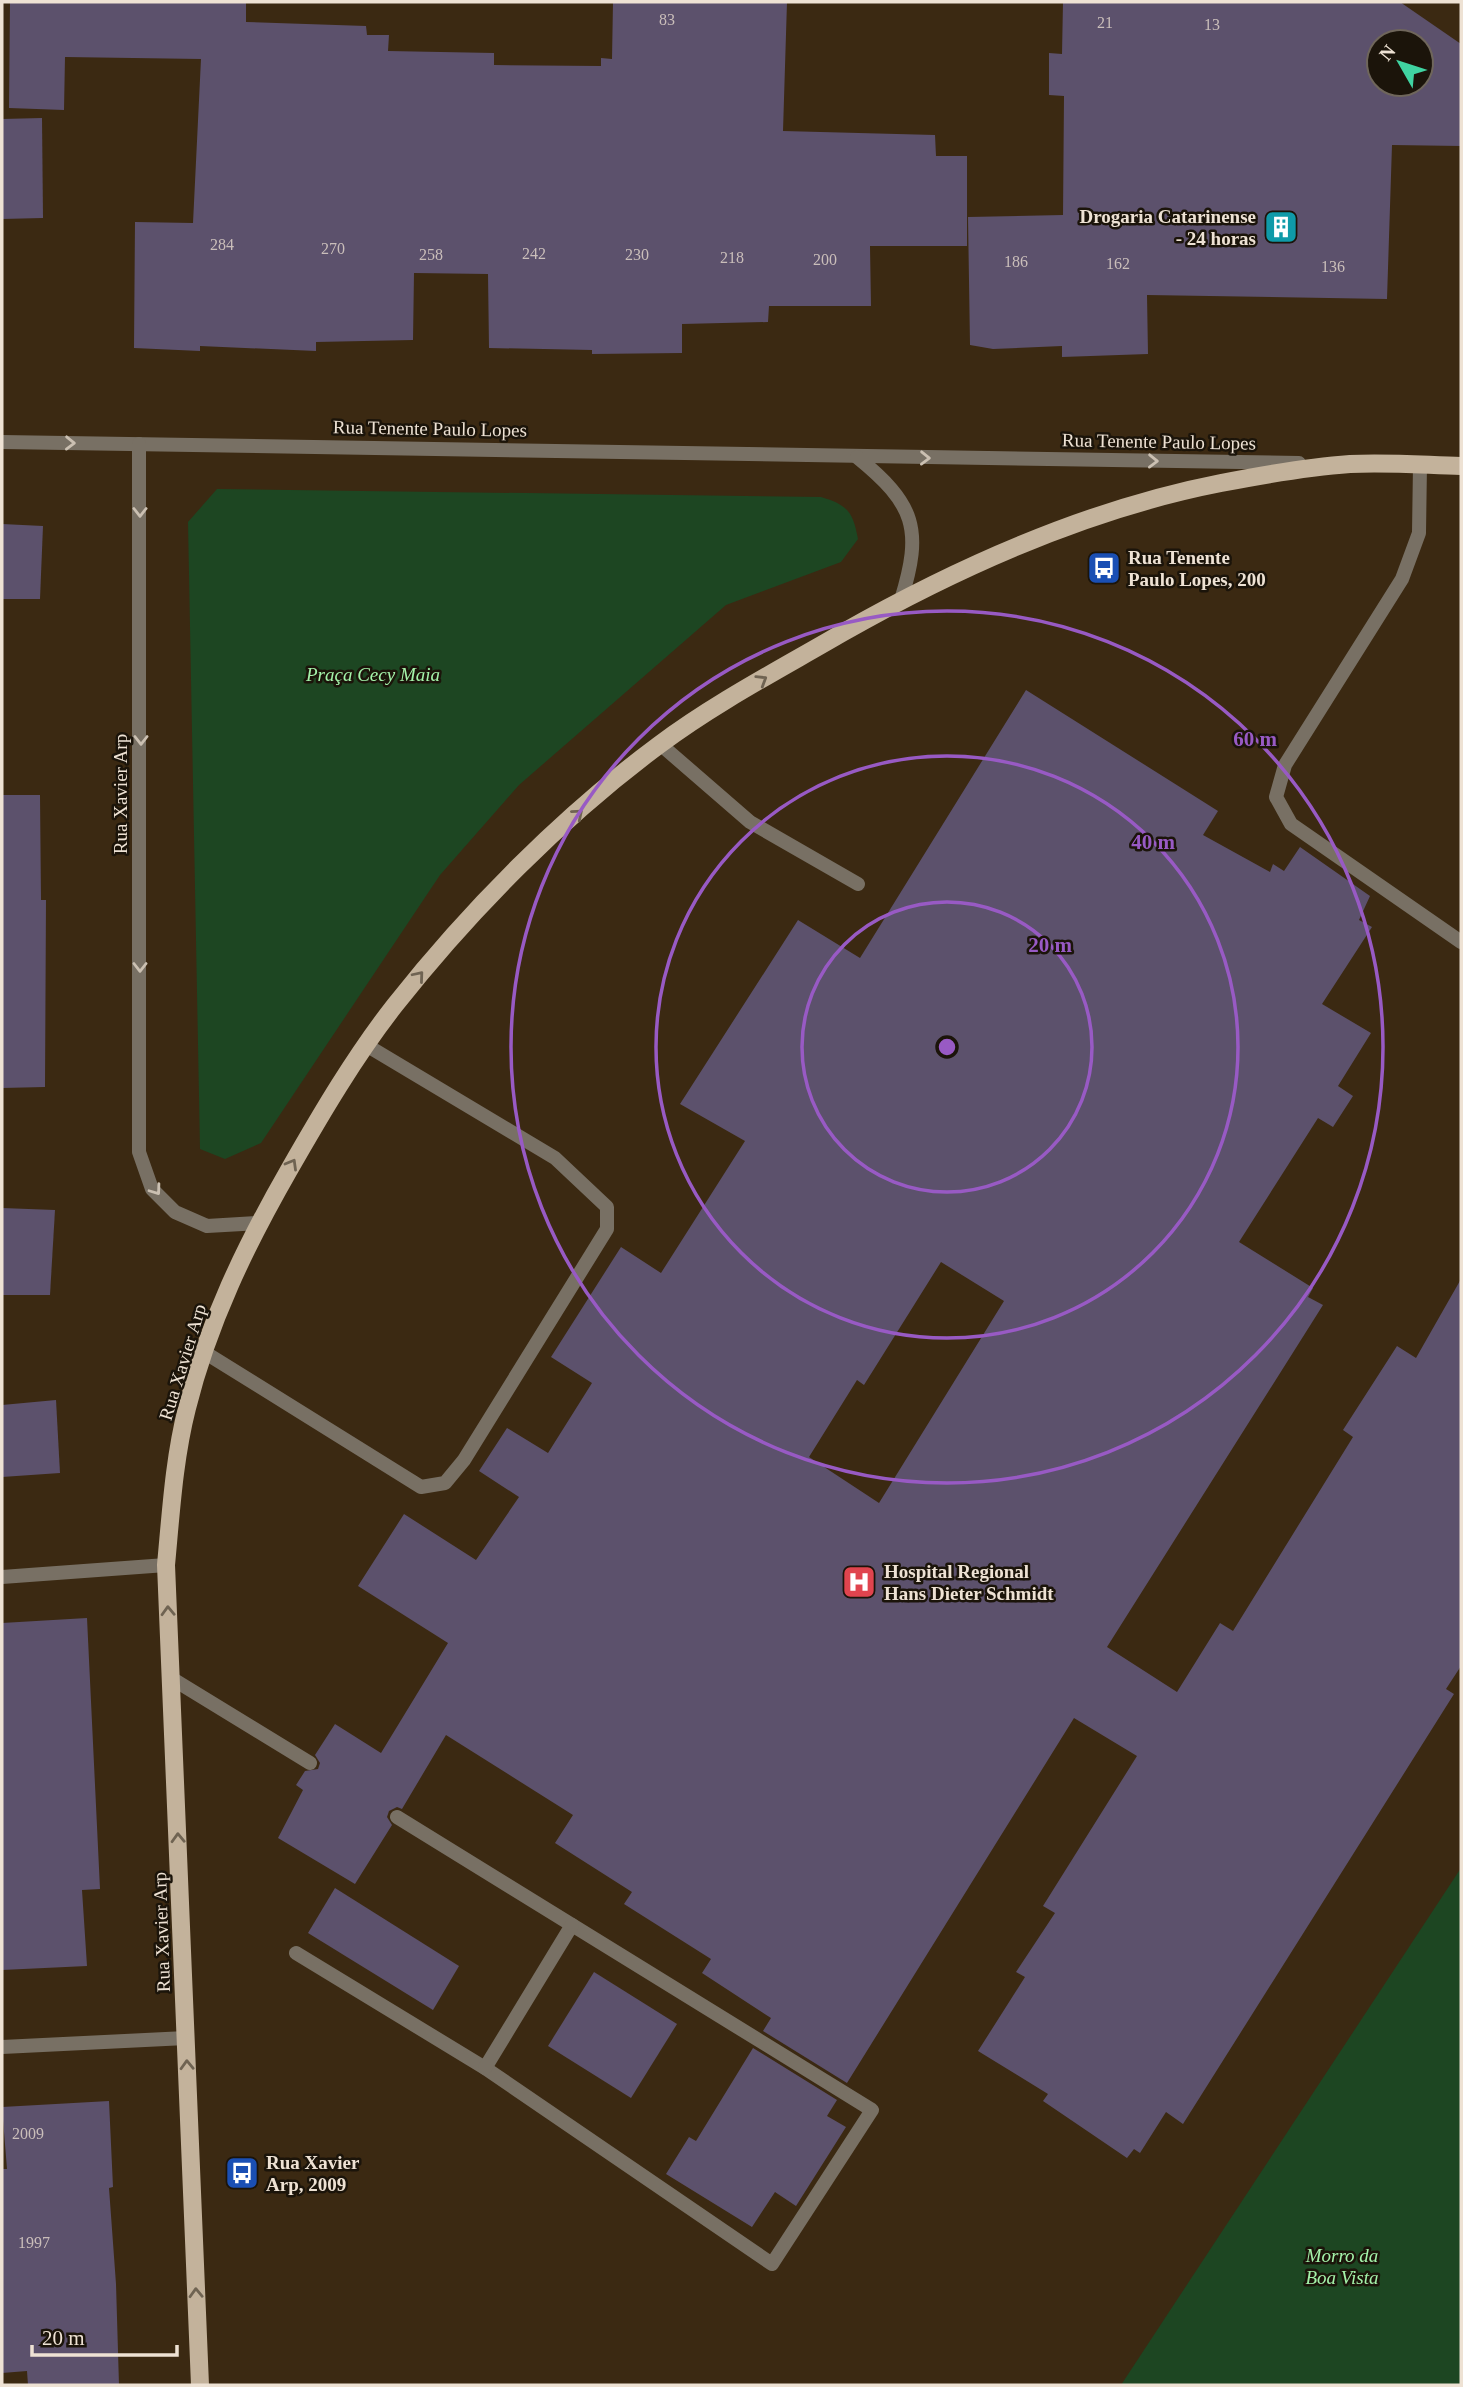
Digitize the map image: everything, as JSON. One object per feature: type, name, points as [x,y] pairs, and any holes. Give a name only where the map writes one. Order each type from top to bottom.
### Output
[{"type":"main road","points":[[258,1223],[312,1131],[393,1007],[465,922],[550,838],[660,744],[782,668],[901,600],[1007,550],[1098,515],[1219,484],[1349,464]]},
{"type":"main road","name":"Rua Tenente Paulo Lopes","points":[[1349,464],[1461,466]]},
{"type":"main road","name":"Rua Xavier Arp","points":[[200,2385],[166,1565],[174,1470],[187,1408],[226,1291],[258,1223]]},
{"type":"street","name":"Rua Tenente Paulo Lopes","points":[[2,442],[1349,464]]},
{"type":"street","name":"Rua Xavier Arp","points":[[139,444],[139,1152],[152,1189],[175,1212],[207,1226],[258,1223]]},
{"type":"street","points":[[857,457],[887,482],[901,500],[911,524],[913,559],[901,600]]},
{"type":"street","points":[[1420,465],[1419,533],[1402,579],[1285,765],[1276,797],[1292,824],[1461,942]]},
{"type":"street","points":[[660,744],[750,822],[858,884]]},
{"type":"street","points":[[204,1352],[421,1487],[445,1483],[464,1460],[607,1229],[607,1206],[555,1158],[366,1045]]},
{"type":"street","points":[[2,1577],[166,1565]]},
{"type":"street","points":[[171,1678],[310,1763]]},
{"type":"street","points":[[296,1953],[485,2068],[772,2264],[872,2110],[397,1817]]},
{"type":"street","points":[[485,2068],[572,1925]]},
{"type":"street","points":[[2,2047],[186,2038]]},
{"type":"green space","name":"Praça Cecy Maia","points":[[217,489],[821,497],[848,511],[858,539],[841,562],[726,605],[519,785],[440,875],[261,1143],[225,1159],[200,1149],[188,522]]},
{"type":"green space","name":"Morro da Boa Vista","points":[[1461,1868],[1461,2385],[1121,2385]]},
{"type":"building","points":[[10,2],[246,2],[246,22],[366,26],[367,35],[389,35],[388,51],[494,53],[494,65],[601,66],[601,58],[612,59],[613,2],[787,2],[783,131],[935,135],[936,156],[967,156],[967,246],[870,246],[871,306],[769,306],[768,322],[682,324],[682,353],[592,354],[592,350],[489,348],[488,274],[414,273],[413,340],[316,342],[316,351],[200,346],[200,351],[134,348],[135,222],[193,223],[201,59],[65,57],[64,110],[9,108]]},
{"type":"building","points":[[1063,2],[1400,2],[1461,44],[1461,146],[1392,145],[1387,299],[1147,295],[1148,354],[1062,357],[1062,346],[993,349],[970,345],[968,217],[1063,215],[1064,96],[1049,95],[1049,53],[1062,54]]},
{"type":"building","points":[[42,118],[43,218],[2,219],[2,119]]},
{"type":"building","points":[[2,524],[43,526],[40,599],[2,599]]},
{"type":"building","points":[[1026,690],[1218,811],[1203,835],[1270,872],[1273,864],[1284,871],[1300,847],[1370,896],[1359,920],[1372,927],[1322,1004],[1371,1033],[1338,1086],[1353,1096],[1333,1127],[1318,1118],[1239,1242],[1313,1288],[1308,1297],[1323,1305],[1107,1647],[1177,1692],[1220,1623],[1233,1631],[1353,1437],[1343,1430],[1397,1346],[1416,1358],[1461,1279],[1461,1666],[1446,1689],[1454,1694],[1183,2124],[1166,2112],[1140,2153],[1134,2149],[1127,2158],[1043,2101],[1048,2094],[978,2051],[1025,1977],[1016,1972],[1055,1913],[1043,1906],[1137,1756],[1074,1718],[847,2083],[763,2031],[771,2018],[702,1973],[711,1959],[624,1904],[632,1892],[555,1843],[573,1815],[446,1735],[402,1809],[397,1807],[389,1811],[387,1817],[392,1825],[355,1884],[278,1838],[303,1790],[296,1785],[305,1771],[318,1769],[320,1763],[315,1755],[335,1724],[381,1753],[448,1643],[358,1586],[404,1514],[476,1560],[519,1497],[479,1471],[507,1428],[548,1453],[592,1383],[551,1357],[621,1247],[661,1273],[745,1141],[680,1104],[798,920],[860,958]],"holes":[[[941,1262],[1004,1301],[879,1503],[809,1457],[857,1380],[864,1385]]]},
{"type":"building","points":[[2,795],[40,795],[41,900],[46,900],[45,1087],[2,1088]]},
{"type":"building","points":[[2,1208],[55,1210],[50,1295],[2,1295]]},
{"type":"building","points":[[56,1400],[60,1473],[2,1477],[2,1405]]},
{"type":"building","points":[[87,1618],[100,1889],[82,1890],[87,1966],[2,1970],[2,1623]]},
{"type":"building","points":[[335,1888],[459,1966],[433,2010],[308,1933]]},
{"type":"building","points":[[594,1972],[677,2024],[631,2098],[548,2046]]},
{"type":"building","points":[[753,2048],[837,2100],[827,2116],[846,2127],[796,2206],[775,2192],[752,2227],[666,2174],[689,2137],[696,2141]]},
{"type":"building","points":[[109,2101],[113,2187],[109,2188],[116,2284],[119,2385],[28,2385],[27,2371],[2,2373],[2,2169],[7,2169],[2,2107]]},
{"type":"place","name":"Drogaria Catarinense - 24 horas","points":[[1281,227]]},
{"type":"place","name":"Rua Tenente Paulo Lopes, 200","points":[[1104,568]]},
{"type":"place","name":"Hospital Regional Hans Dieter Schmidt","points":[[859,1582]]},
{"type":"place","name":"Rua Xavier Arp, 2009","points":[[242,2173]]}]
